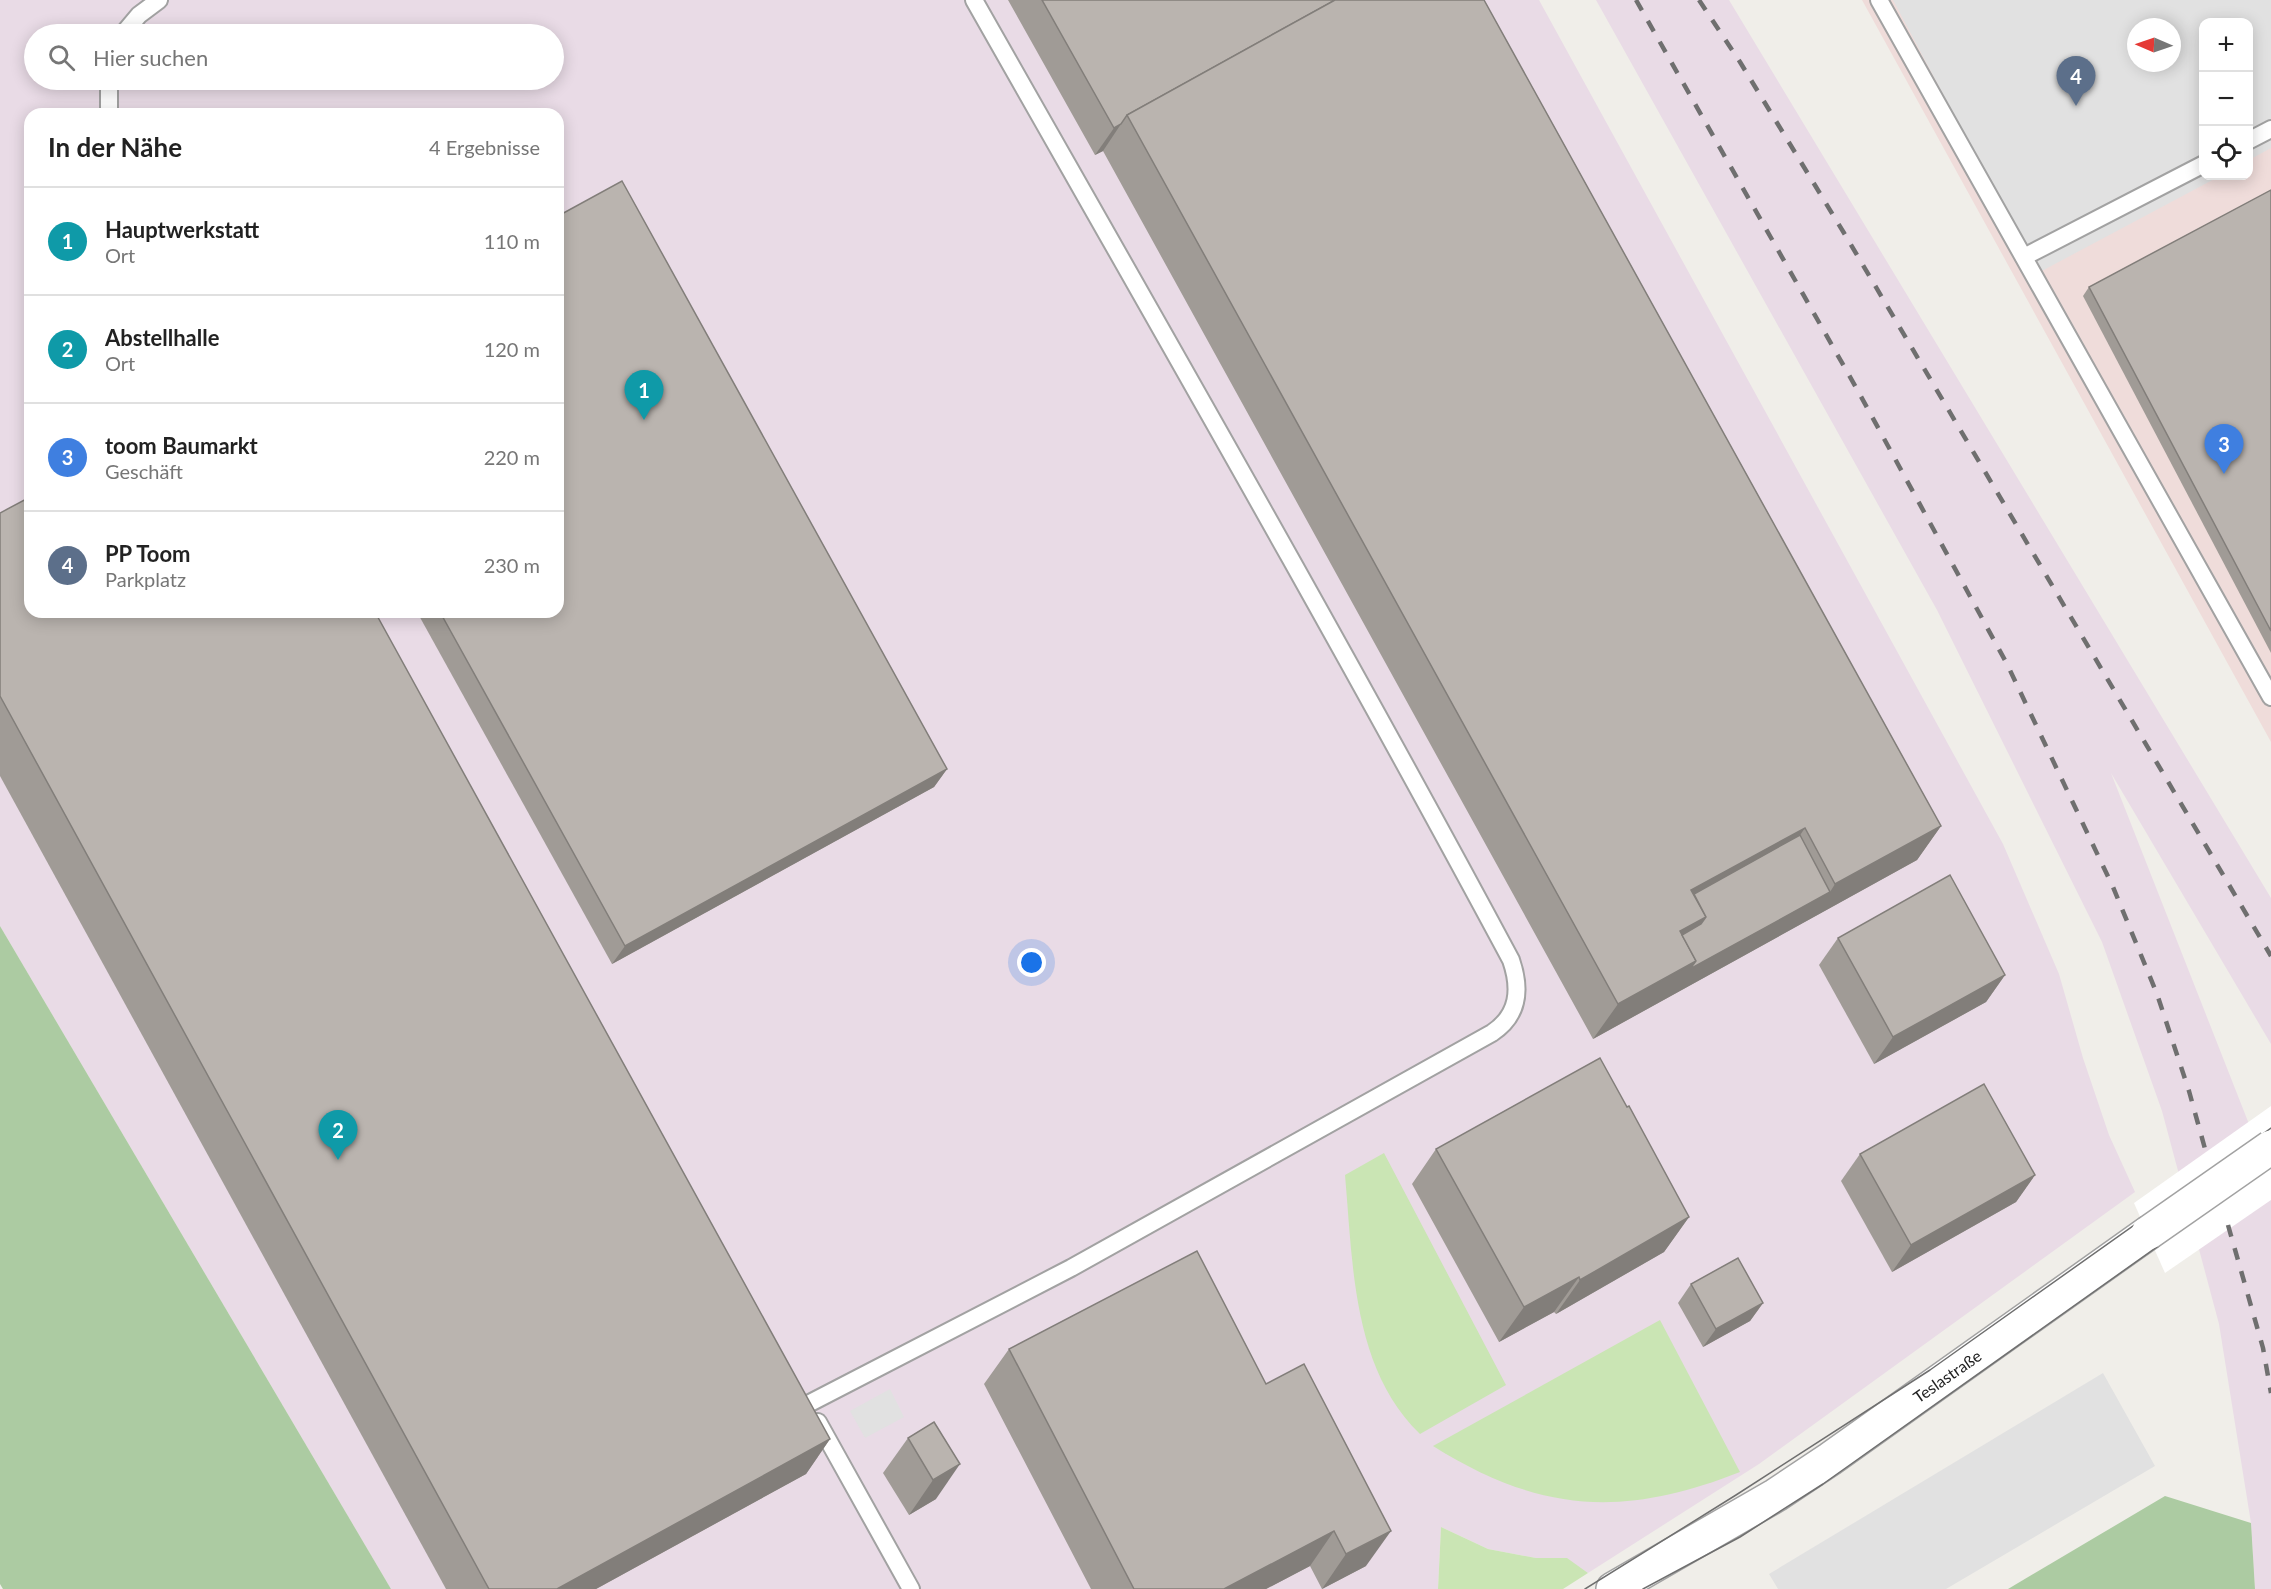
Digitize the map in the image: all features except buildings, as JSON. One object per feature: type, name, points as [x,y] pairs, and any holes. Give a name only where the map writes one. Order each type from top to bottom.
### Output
[{"type":"street","name":"Teslastraße","points":[[1613,1589],[1776,1495],[1821,1465],[2271,1147]]},
{"type":"lane","points":[[131,24],[139,15],[159,0]]},
{"type":"lane","points":[[911,1589],[805,1398],[1071,1268],[1492,1033],[1509,1019],[1517,999],[1517,985],[1511,960],[1347,657],[974,0]]},
{"type":"lane","points":[[1879,0],[2271,697]]},
{"type":"lane","points":[[109,90],[109,108]]},
{"type":"lane","points":[[2253,138],[2271,129]]},
{"type":"lane","points":[[2024,257],[2199,167]]},
{"type":"shaded area","points":[[0,0],[1539,0],[2003,844],[2059,974],[2083,1058],[2109,1135],[2135,1192],[1759,1464],[1588,1573],[1567,1559],[1536,1558],[1488,1549],[1441,1527],[1438,1589],[391,1589],[0,926]]},
{"type":"shaded area","points":[[1596,0],[1729,0],[2271,898],[2271,1044],[2111,773],[2271,1180],[2271,1589],[2255,1589],[2251,1523],[2219,1324],[2162,1111],[2102,942],[1937,610]]},
{"type":"shaded area","points":[[1862,0],[2271,0],[2271,742]]},
{"type":"shaded area","points":[[1893,0],[2271,0],[2271,148],[2253,158],[2253,18],[2199,18],[2199,180],[2212,180],[2038,273]]},
{"type":"shaded area","points":[[2103,1373],[2155,1466],[1946,1589],[1778,1589],[1769,1574]]},
{"type":"shaded area","points":[[890,1389],[904,1417],[865,1438],[850,1411]]},
{"type":"green space","points":[[0,926],[391,1589],[3,1589],[0,1584]]},
{"type":"green space","points":[[1384,1153],[1506,1385],[1420,1434],[1398,1408],[1381,1378],[1368,1347],[1354,1279],[1345,1175]]},
{"type":"green space","points":[[1660,1320],[1740,1472],[1698,1487],[1658,1497],[1620,1502],[1583,1501],[1546,1496],[1510,1485],[1472,1468],[1433,1446]]},
{"type":"green space","points":[[2165,1496],[2251,1523],[2255,1589],[2008,1589]]},
{"type":"green space","points":[[1441,1527],[1488,1549],[1536,1558],[1567,1558],[1588,1573],[1563,1589],[1438,1589]]},
{"type":"pier","points":[[2271,1106],[2271,1200],[2165,1273],[2134,1203]]},
{"type":"tram line","points":[[1585,1589],[1930,1370],[2271,1128]]},
{"type":"tram line","points":[[1643,1589],[1740,1537],[1823,1484],[2271,1166]]},
{"type":"railway","points":[[1636,0],[1858,391],[2007,664],[2113,887],[2157,994],[2189,1091],[2207,1156]]},
{"type":"railway","points":[[1699,0],[1740,62],[1844,233],[2271,956]]},
{"type":"railway","points":[[2228,1225],[2263,1348],[2271,1393]]},
{"type":"place","name":"PP Toom","points":[[2076,106]]},
{"type":"place","name":"Hauptwerkstatt","points":[[644,420]]},
{"type":"place","name":"toom Baumarkt","points":[[2224,474]]},
{"type":"place","name":"Abstellhalle","points":[[338,1160]]}]
